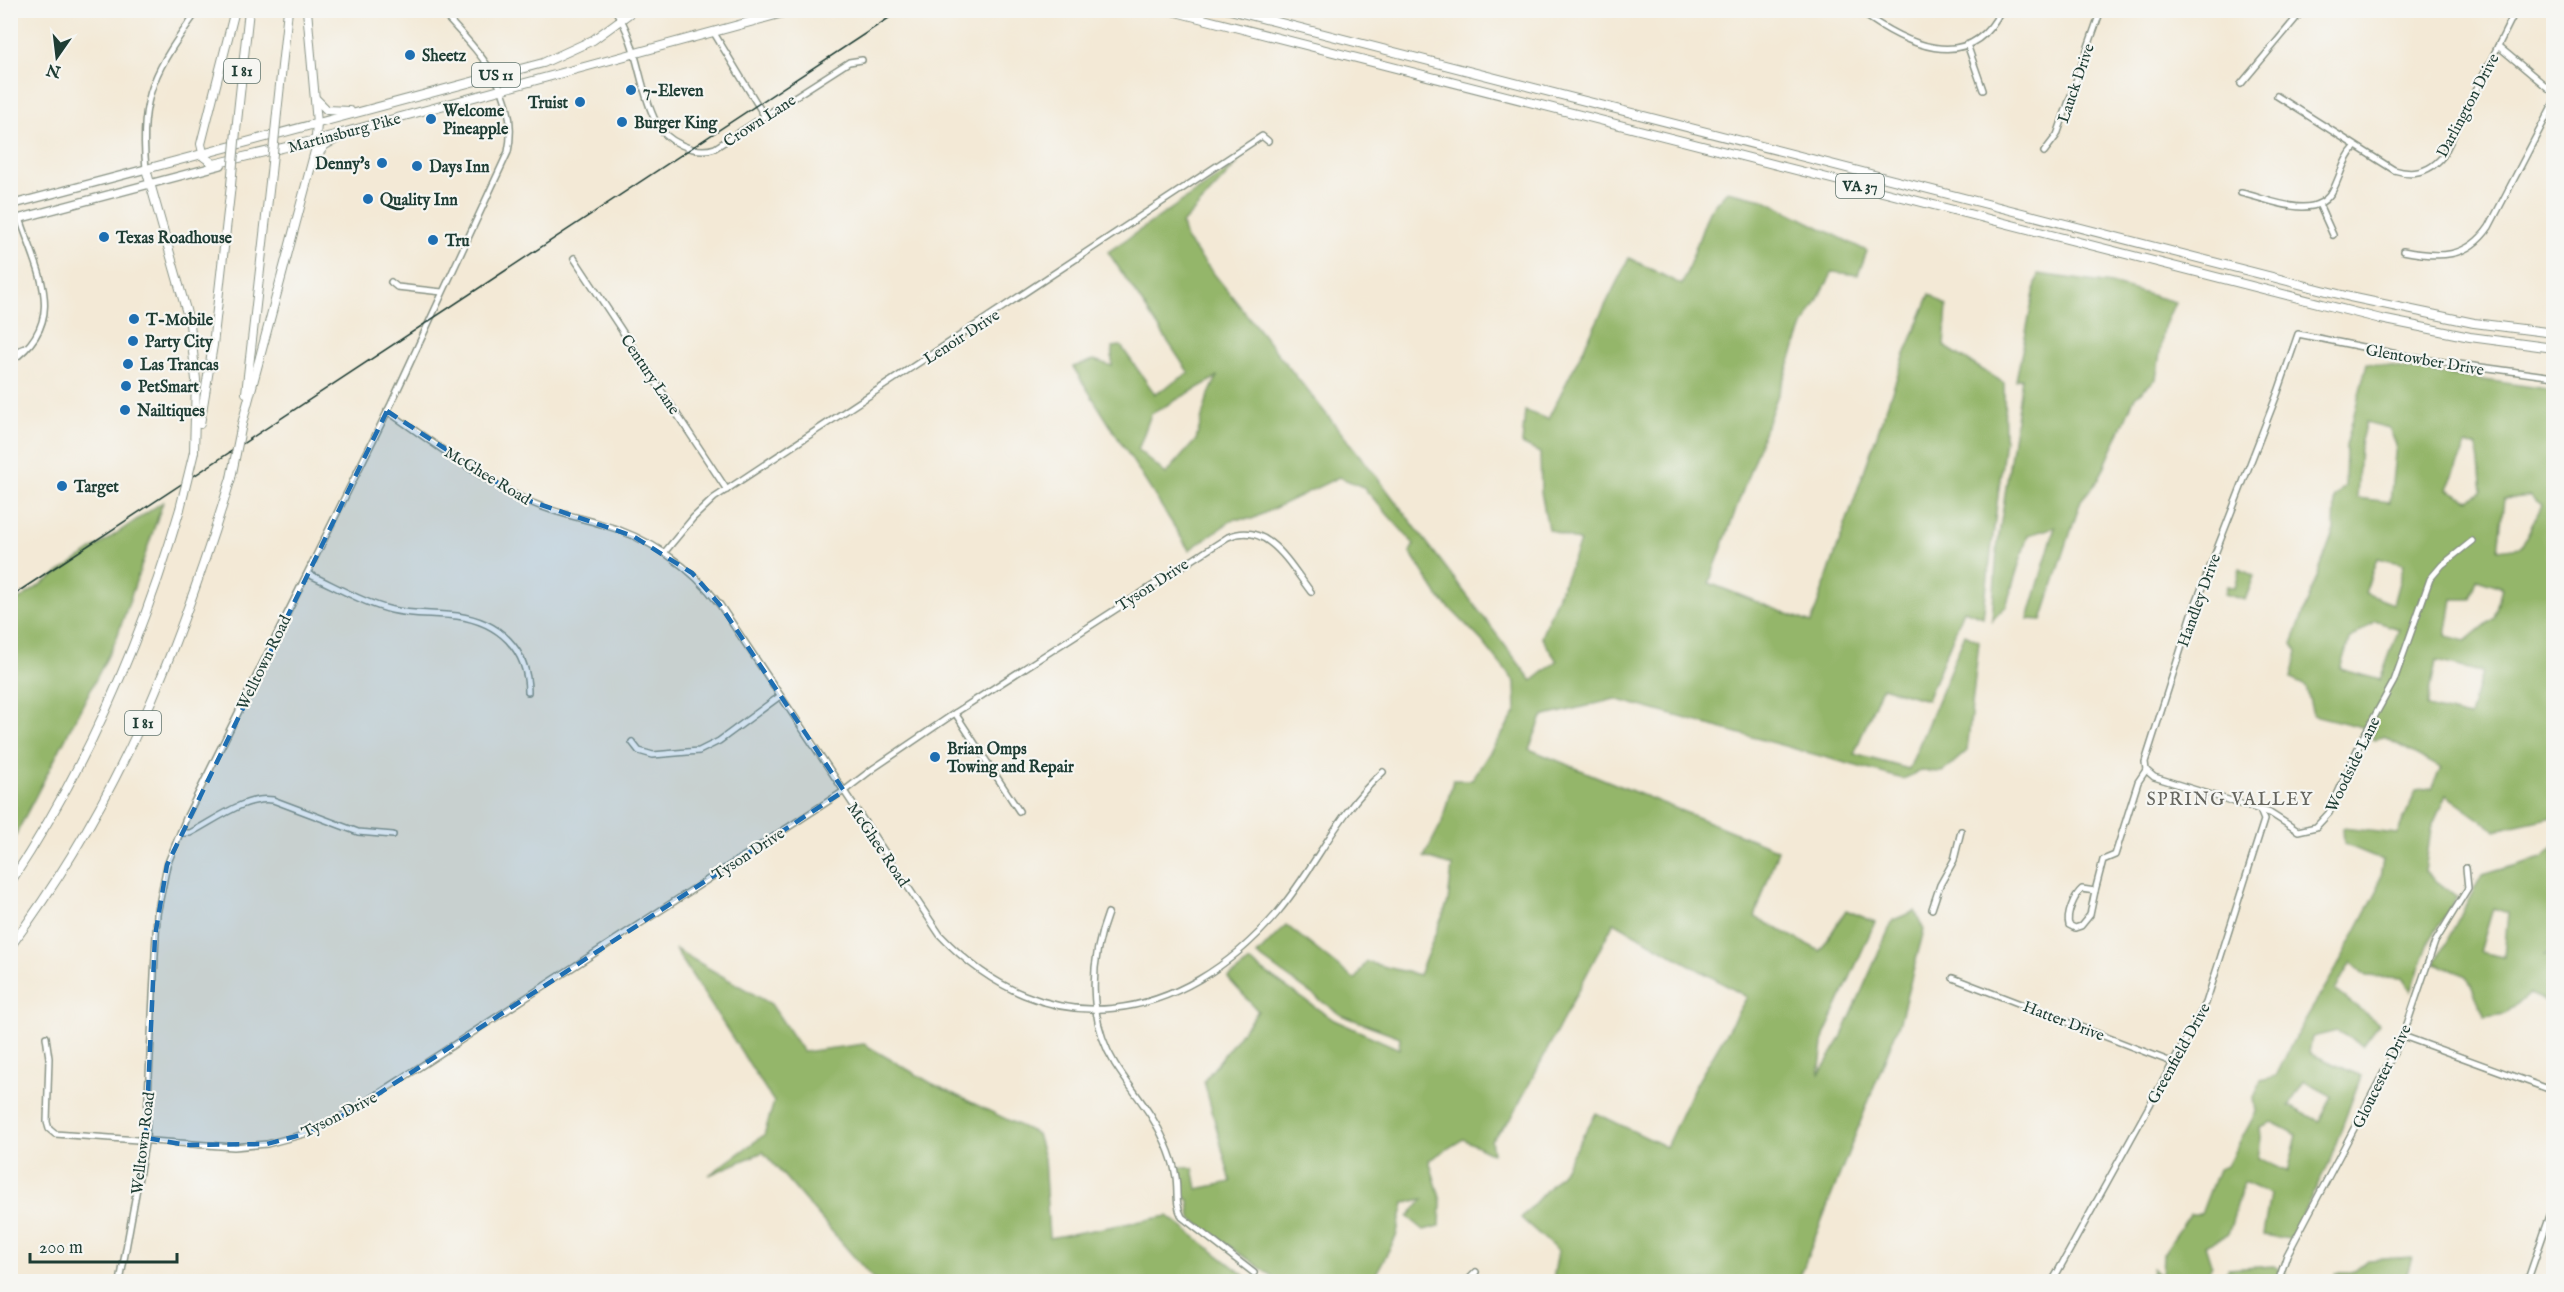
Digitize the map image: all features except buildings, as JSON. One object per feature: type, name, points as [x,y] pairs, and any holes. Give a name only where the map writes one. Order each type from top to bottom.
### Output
[{"type":"highway","points":[[221,165],[210,163],[203,154],[201,144],[235,10]]},
{"type":"highway","name":"I 81","points":[[10,883],[67,790],[116,689],[151,601],[180,509],[194,452],[210,363],[249,10]]},
{"type":"highway","name":"I 81","points":[[10,947],[50,891],[87,830],[140,730],[182,630],[231,478],[242,424],[288,10]]},
{"type":"highway","points":[[242,424],[312,164],[316,140],[317,123],[307,10]]},
{"type":"highway","name":"Martinsburg Pike","points":[[146,169],[495,76],[560,56],[593,40],[634,10]]},
{"type":"highway","name":"Martinsburg Pike","points":[[221,165],[795,10]]},
{"type":"highway","name":"VA 37","points":[[1168,10],[2381,319],[2470,337],[2553,348]]},
{"type":"highway","name":"VA 37","points":[[1230,10],[2391,307],[2474,324],[2553,333]]},
{"type":"highway","points":[[1244,10],[1335,38]]},
{"type":"highway","points":[[314,93],[318,102],[327,110],[363,111]]},
{"type":"highway","points":[[182,160],[196,148],[207,121]]},
{"type":"highway","points":[[312,164],[325,145],[370,125]]},
{"type":"highway","points":[[146,169],[191,333],[196,380],[194,452]]},
{"type":"main road","name":"US 11","points":[[748,24],[783,10]]},
{"type":"main road","name":"Martinsburg Pike","points":[[10,221],[221,165]]},
{"type":"main road","name":"Martinsburg Pike","points":[[10,206],[146,169]]},
{"type":"street","points":[[146,169],[145,123],[152,83],[167,53],[198,10]]},
{"type":"street","name":"Welltown Road","points":[[120,1281],[146,1138],[156,924],[168,865],[181,833],[387,411],[507,157],[510,130],[501,90],[495,76],[487,61],[440,10]]},
{"type":"street","name":"Crown Lane","points":[[615,10],[622,20],[636,54],[656,122],[665,134],[682,144],[700,150],[711,149],[849,62],[862,60]]},
{"type":"street","points":[[1858,10],[1926,47],[1946,49],[1968,46],[1986,34],[2001,10]]},
{"type":"street","name":"Lauck Drive","points":[[2044,152],[2057,135],[2101,10]]},
{"type":"street","points":[[2241,84],[2303,10]]},
{"type":"street","name":"Darlington Drive","points":[[2277,96],[2355,147],[2400,172],[2415,173],[2432,167],[2443,156],[2516,10]]},
{"type":"street","points":[[714,33],[765,117]]},
{"type":"street","points":[[1968,46],[1983,90]]},
{"type":"street","points":[[2498,46],[2553,93]]},
{"type":"street","points":[[2403,251],[2448,256],[2462,252],[2479,239],[2489,227],[2553,102]]},
{"type":"street","name":"Lenoir Drive","points":[[664,553],[693,518],[727,490],[1262,136],[1269,141]]},
{"type":"street","points":[[2241,193],[2300,207],[2319,204],[2331,193],[2347,156],[2355,147]]},
{"type":"street","points":[[2319,204],[2333,236]]},
{"type":"street","points":[[10,362],[25,348],[40,324],[46,293],[20,218]]},
{"type":"street","name":"Century Lane","points":[[574,258],[727,490]]},
{"type":"street","points":[[391,282],[397,287],[442,292]]},
{"type":"street","name":"Glentowber Drive","points":[[2298,334],[2430,360],[2553,377]]},
{"type":"street","name":"Handley Drive","points":[[2095,891],[2103,860],[2115,855],[2138,782],[2146,770],[2145,762],[2196,602],[2278,392],[2298,334]]},
{"type":"street","points":[[10,354],[25,348]]},
{"type":"street","name":"McGhee Road","points":[[387,411],[521,498],[633,536],[664,553],[692,573],[712,594],[940,935],[967,963],[993,981],[1028,997],[1064,1007],[1096,1010],[1130,1007],[1157,1000],[1200,980],[1226,962],[1279,911],[1354,801],[1383,772]]},
{"type":"street","name":"Tyson Drive","points":[[46,1037],[49,1058],[47,1122],[49,1129],[59,1135],[146,1138],[187,1145],[234,1147],[267,1144],[308,1133],[335,1120],[486,1025],[844,791],[955,713],[1204,550],[1236,534],[1252,532],[1270,540],[1311,592]]},
{"type":"street","name":"Woodside Lane","points":[[2146,770],[2154,777],[2274,815],[2301,831],[2316,827],[2325,819],[2362,739],[2394,681],[2430,579],[2442,565],[2472,541]]},
{"type":"street","points":[[308,574],[385,608],[456,616],[488,627],[510,641],[519,651],[527,672],[528,692]]},
{"type":"street","points":[[632,742],[639,751],[653,755],[699,751],[719,741],[780,696]]},
{"type":"street","points":[[955,713],[1019,810]]},
{"type":"street","points":[[181,833],[190,833],[250,802],[261,799],[273,800],[358,832],[393,835]]},
{"type":"street","name":"Greenfield Drive","points":[[2052,1281],[2174,1063],[2212,989],[2264,820],[2260,810]]},
{"type":"street","points":[[1932,909],[1940,885],[1954,860],[1961,831]]},
{"type":"street","name":"Gloucester Drive","points":[[2278,1281],[2287,1255],[2403,1036],[2435,942],[2468,888],[2466,868]]},
{"type":"street","points":[[2082,889],[2095,891],[2090,915],[2081,926],[2071,927],[2067,920],[2077,893],[2082,889]]},
{"type":"street","points":[[1108,913],[1095,960],[1096,1010],[1108,1052],[1148,1108],[1169,1152],[1176,1179],[1179,1211],[1185,1220],[1254,1273]]},
{"type":"street","name":"Hatter Drive","points":[[1953,978],[2174,1063]]},
{"type":"street","points":[[2403,1036],[2553,1091]]},
{"type":"street","points":[[2527,1281],[2553,1204]]},
{"type":"street","points":[[1466,1281],[1476,1272]]},
{"type":"highlighted area","points":[[387,411],[521,498],[633,536],[692,573],[720,605],[844,791],[352,1111],[308,1133],[267,1144],[187,1145],[146,1138],[155,936],[167,865]]},
{"type":"green space","points":[[1238,163],[1182,224],[1186,239],[1380,481],[1532,681],[1557,661],[1541,637],[1580,542],[1548,529],[1541,492],[1540,453],[1522,444],[1525,411],[1548,419],[1629,258],[1682,285],[1709,211],[1727,191],[1763,199],[1867,251],[1858,275],[1833,272],[1803,326],[1709,583],[1811,623],[1904,357],[1930,294],[1947,306],[1944,346],[2004,383],[2005,439],[1983,617],[1964,610],[1927,700],[1882,687],[1854,754],[1909,769],[1965,634],[1979,641],[1967,751],[1943,772],[1921,771],[1903,779],[1615,699],[1542,717],[1529,749],[1778,850],[1755,917],[1820,951],[1846,910],[1875,922],[1824,1036],[1819,1075],[1840,1040],[1893,920],[1915,911],[1924,930],[1900,1021],[1798,1281],[1543,1281],[1553,1280],[1558,1251],[1521,1218],[1561,1174],[1596,1113],[1666,1147],[1691,1093],[1747,997],[1614,922],[1512,1117],[1491,1140],[1493,1154],[1463,1139],[1429,1160],[1441,1201],[1440,1226],[1424,1230],[1408,1217],[1423,1199],[1404,1203],[1396,1237],[1372,1281],[1279,1281],[1191,1219],[1189,1200],[1181,1196],[1180,1167],[1193,1168],[1197,1189],[1231,1182],[1204,1081],[1258,1011],[1228,978],[1250,962],[1334,1020],[1399,1049],[1400,1037],[1341,1015],[1257,955],[1286,925],[1355,980],[1366,962],[1419,975],[1448,902],[1452,866],[1424,857],[1442,822],[1453,780],[1472,780],[1516,712],[1515,682],[1482,641],[1438,596],[1410,552],[1414,544],[1363,487],[1339,477],[1252,519],[1234,519],[1189,550],[1073,367],[1094,360],[1112,366],[1112,347],[1121,346],[1155,394],[1189,373],[1108,252]],"holes":[[[1217,377],[1207,399],[1196,440],[1166,474],[1138,450],[1151,414]]]},
{"type":"green space","points":[[2038,274],[2111,284],[2175,302],[2164,327],[2156,379],[2135,397],[2099,479],[2081,500],[2042,620],[2028,619],[2055,527],[2028,535],[2006,606],[1992,620],[1997,549],[2022,378],[2016,380]]},
{"type":"green space","points":[[2367,363],[2553,390],[2553,817],[2495,830],[2446,795],[2431,829],[2425,872],[2457,897],[2430,940],[2411,991],[2402,978],[2366,976],[2351,962],[2335,990],[2379,1024],[2363,1046],[2337,1031],[2312,1037],[2309,1053],[2361,1076],[2329,1162],[2290,1239],[2263,1235],[2270,1194],[2244,1182],[2228,1235],[2205,1245],[2211,1264],[2206,1281],[2150,1282],[2152,1268],[2162,1278],[2163,1254],[2190,1214],[2201,1214],[2218,1169],[2227,1166],[2256,1112],[2254,1098],[2261,1080],[2276,1076],[2296,1035],[2335,971],[2378,889],[2383,860],[2344,844],[2343,828],[2397,834],[2416,791],[2431,789],[2441,768],[2384,737],[2373,739],[2374,730],[2313,715],[2306,686],[2291,679],[2297,652],[2292,644],[2334,530],[2335,497],[2345,486],[2346,446]],"holes":[[[2366,422],[2389,428],[2396,444],[2390,502],[2357,498],[2360,444]],[[2466,445],[2477,446],[2482,491],[2469,500],[2447,489]],[[2530,496],[2542,505],[2521,547],[2498,550],[2504,499]],[[2377,558],[2404,564],[2393,604],[2365,593]],[[2477,579],[2502,587],[2494,618],[2466,641],[2446,636],[2452,599],[2471,599]],[[2375,621],[2399,629],[2380,680],[2340,669],[2349,640]],[[2436,661],[2482,672],[2470,717],[2427,707]],[[2304,1081],[2332,1096],[2319,1121],[2289,1106]],[[2272,1122],[2297,1135],[2288,1172],[2258,1158],[2260,1127]]]},
{"type":"green space","points":[[163,502],[116,640],[11,844],[11,605]]},
{"type":"green space","points":[[2240,569],[2254,576],[2245,600],[2224,594],[2227,586],[2235,588]]},
{"type":"green space","points":[[2553,847],[2553,951],[2545,954],[2553,957],[2553,1004],[2529,994],[2505,1014],[2485,1017],[2467,976],[2435,963],[2482,875],[2542,858]],"holes":[[[2493,908],[2508,913],[2504,957],[2480,952]]]},
{"type":"green space","points":[[675,949],[771,1004],[803,1052],[864,1044],[931,1083],[1037,1134],[1044,1158],[1049,1238],[1168,1216],[1244,1275],[1243,1281],[875,1281],[763,1152],[709,1175],[764,1135],[774,1102]]},
{"type":"green space","points":[[2412,1257],[2405,1281],[2334,1281],[2335,1273],[2352,1273],[2368,1260]]},
{"type":"green space","points":[[2274,1266],[2286,1274],[2287,1281],[2221,1282],[2228,1269]]},
{"type":"railway","points":[[10,597],[901,10]]},
{"type":"place","name":"Sheetz","points":[[410,55]]},
{"type":"place","name":"7-Eleven","points":[[631,90]]},
{"type":"place","name":"Truist","points":[[580,102]]},
{"type":"place","name":"Welcome Pineapple","points":[[431,119]]},
{"type":"place","name":"Burger King","points":[[622,122]]},
{"type":"place","name":"Denny's","points":[[382,163]]},
{"type":"place","name":"Days Inn","points":[[417,166]]},
{"type":"place","name":"Quality Inn","points":[[368,199]]},
{"type":"place","name":"Texas Roadhouse","points":[[104,237]]},
{"type":"place","name":"Tru","points":[[433,240]]},
{"type":"place","name":"T-Mobile","points":[[134,319]]},
{"type":"place","name":"Party City","points":[[133,341]]},
{"type":"place","name":"Las Trancas","points":[[128,364]]},
{"type":"place","name":"PetSmart","points":[[126,386]]},
{"type":"place","name":"Nailtiques","points":[[125,410]]},
{"type":"place","name":"Target","points":[[62,486]]},
{"type":"place","name":"Brian Omps Towing and Repair","points":[[935,757]]},
{"type":"district","name":"SPRING VALLEY","points":[[2230,799]]}]
